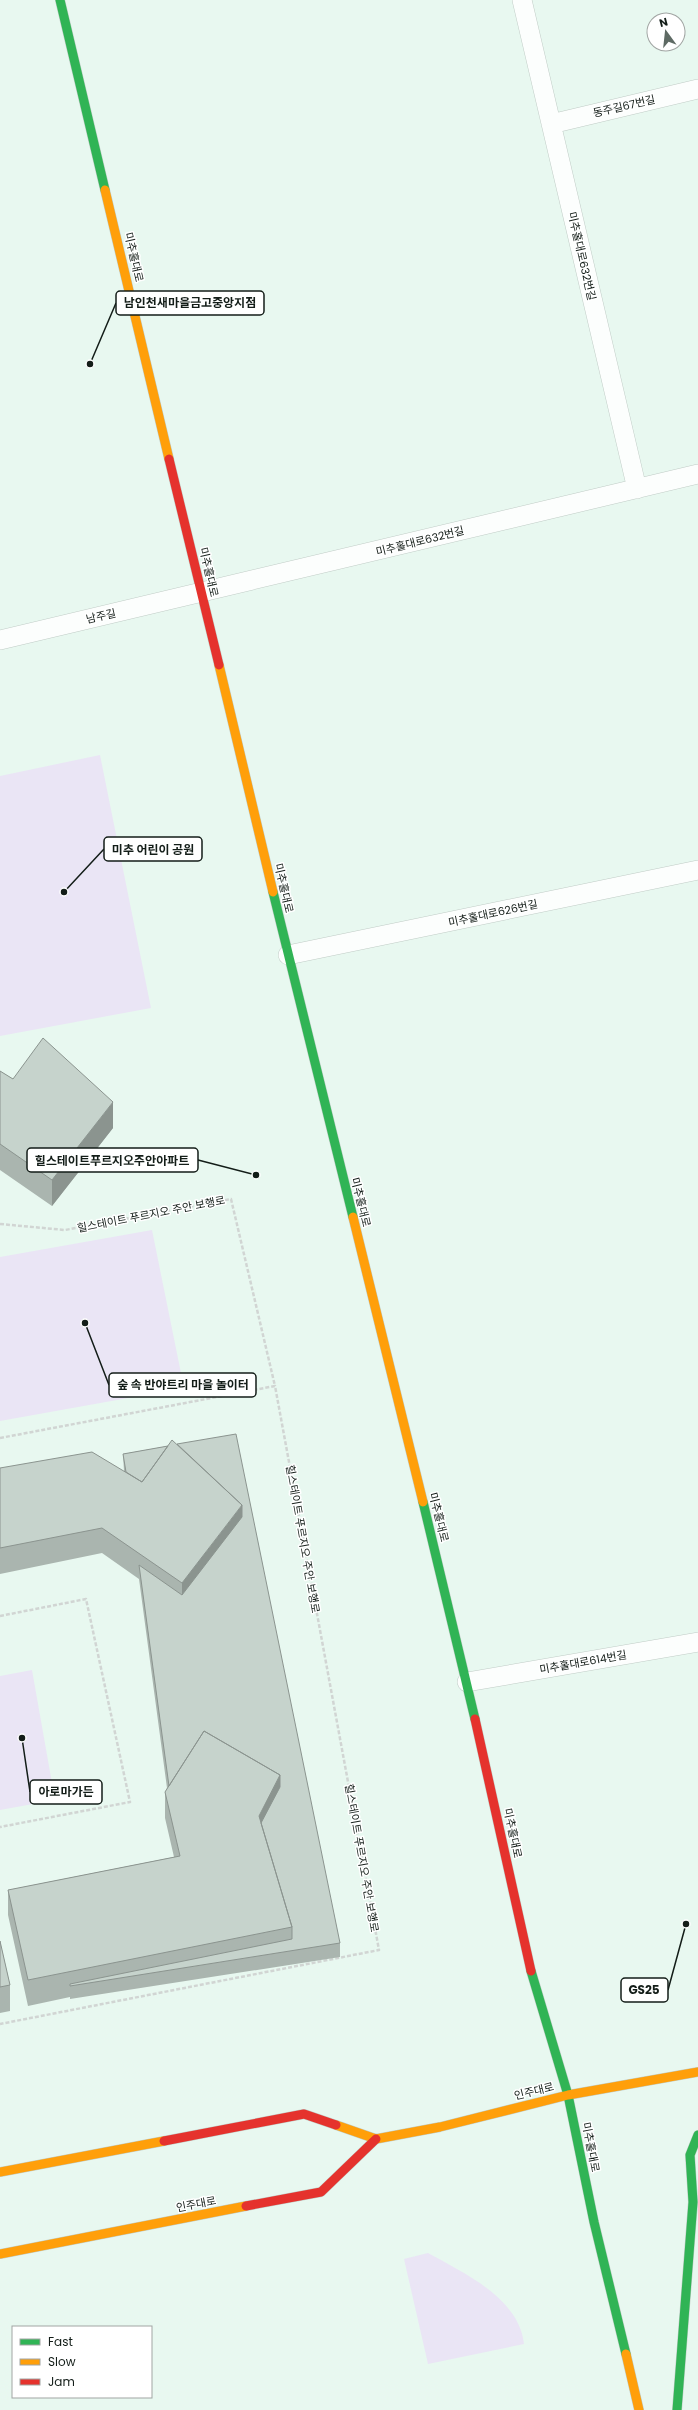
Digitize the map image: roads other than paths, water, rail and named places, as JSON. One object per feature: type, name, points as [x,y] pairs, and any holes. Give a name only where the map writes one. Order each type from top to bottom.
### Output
[{"type":"main road","name":"미추홀대로","points":[[60,0],[288,956],[467,1682],[531,1972],[568,2095],[594,2222],[639,2410]]},
{"type":"main road","name":"인주대로","points":[[0,2172],[304,2114],[376,2139],[440,2127],[568,2095],[698,2072]]},
{"type":"main road","points":[[677,2410],[693,2202],[690,2155],[698,2135]]},
{"type":"main road","name":"인주대로","points":[[0,2254],[322,2192],[376,2139]]},
{"type":"lane","name":"미추홀대로632번길","points":[[522,0],[637,489]]},
{"type":"lane","name":"동주길67번길","points":[[551,124],[698,89]]},
{"type":"lane","name":"미추홀대로632번길","points":[[202,593],[698,474]]},
{"type":"lane","name":"남주길","points":[[0,640],[202,593]]},
{"type":"lane","name":"미추홀대로626번길","points":[[288,956],[698,870]]},
{"type":"lane","name":"미추홀대로614번길","points":[[467,1682],[698,1642]]},
{"type":"place","name":"남인천새마을금고중앙지점","points":[[90,364]]},
{"type":"place","name":"미추 어린이 공원","points":[[64,892]]},
{"type":"place","name":"힐스테이트푸르지오주안아파트","points":[[256,1175]]},
{"type":"place","name":"숲 속 반야트리 마을 놀이터","points":[[85,1323]]},
{"type":"place","name":"아로마가든","points":[[22,1738]]},
{"type":"place","name":"GS25","points":[[686,1924]]}]
